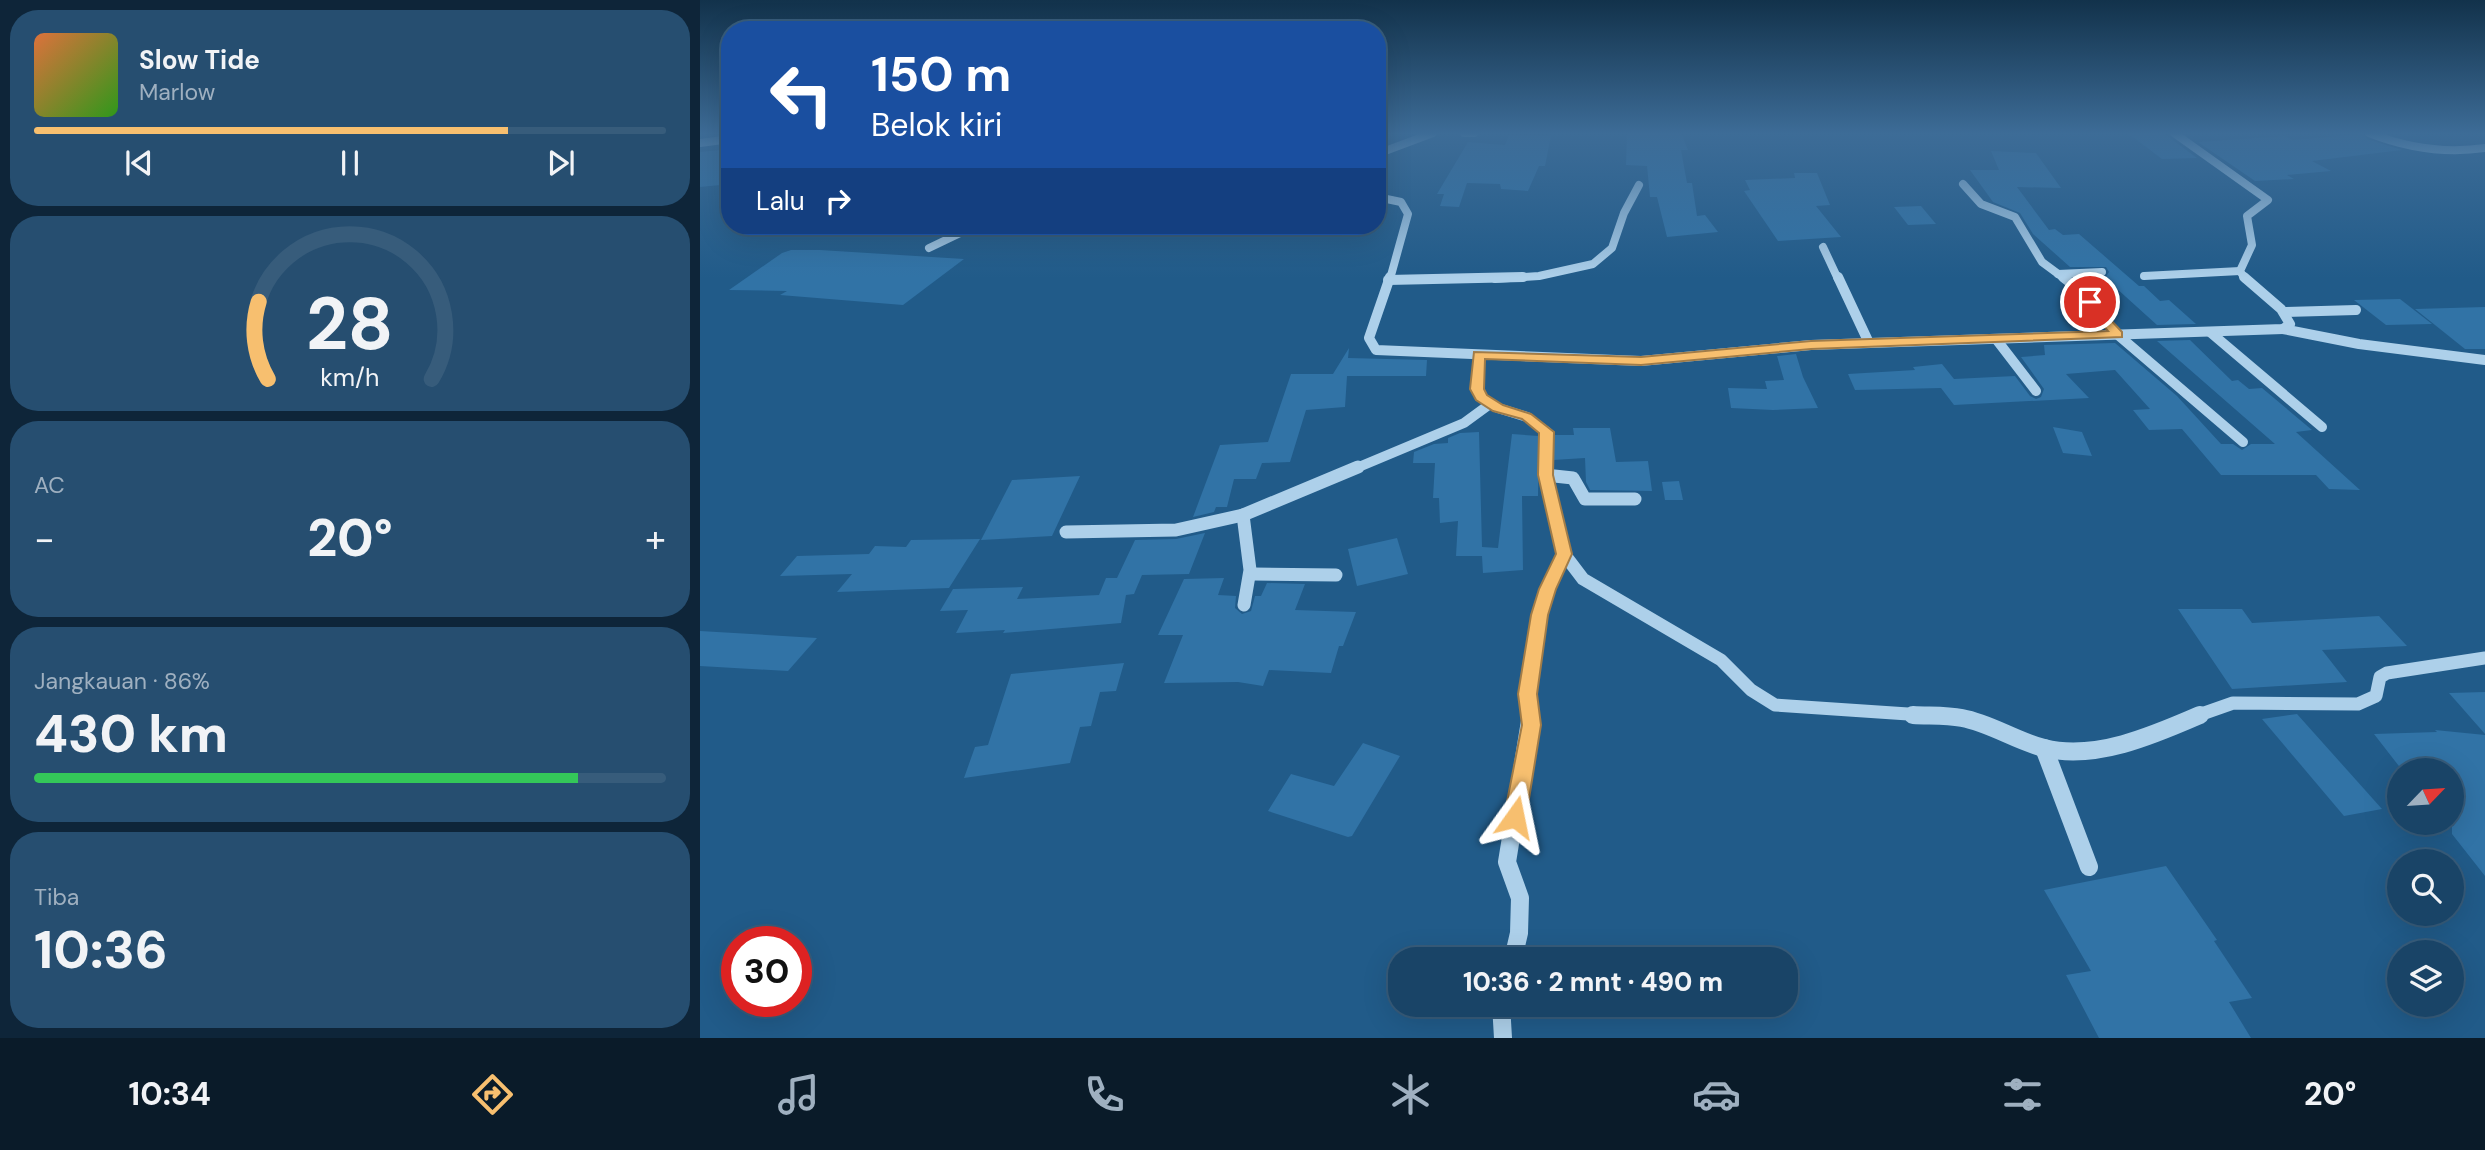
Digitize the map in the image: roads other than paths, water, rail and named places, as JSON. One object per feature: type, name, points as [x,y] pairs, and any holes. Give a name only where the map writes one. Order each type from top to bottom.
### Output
[{"type":"street","points":[[2240,271],[2252,245],[2247,216],[2268,200],[2242,181]]},
{"type":"street","points":[[1963,184],[1981,204],[2015,217],[2042,262],[2077,288],[2118,335],[2243,443]]},
{"type":"street","points":[[1388,280],[1542,276],[1589,267],[1611,251],[1623,214],[1639,185]]},
{"type":"street","points":[[1386,199],[1401,202],[1409,214],[1368,338],[1372,347],[1413,354],[1641,361],[1761,349],[1869,343],[2283,329],[2359,344],[2485,360]]},
{"type":"street","points":[[929,248],[956,235]]},
{"type":"street","points":[[1823,247],[1869,343]]},
{"type":"street","points":[[2144,276],[2240,271]]},
{"type":"street","points":[[2240,271],[2248,282],[2285,312],[2290,324],[2283,329]]},
{"type":"street","points":[[2058,274],[2102,272]]},
{"type":"street","points":[[2285,312],[2356,310]]},
{"type":"street","points":[[2210,332],[2322,427]]},
{"type":"street","points":[[1996,339],[2036,391]]},
{"type":"street","points":[[1479,355],[1477,389],[1490,404],[1527,416],[1547,432],[1545,475],[1564,554],[1583,579],[1721,660],[1751,690],[1775,705],[1964,718],[2044,748],[2059,750],[2125,745],[2220,706],[2234,703],[2358,704],[2376,696],[2380,677],[2387,673],[2432,669],[2485,658]]},
{"type":"street","points":[[1066,532],[1176,530],[1243,515],[1464,424],[1490,404]]},
{"type":"street","points":[[1545,475],[1573,478],[1585,499],[1635,499]]},
{"type":"street","points":[[1243,515],[1246,550],[1253,574],[1244,605]]},
{"type":"street","points":[[1516,947],[1520,898],[1507,862],[1532,725],[1529,683],[1542,603],[1564,554]]},
{"type":"street","points":[[1253,574],[1336,575]]},
{"type":"street","points":[[2044,748],[2089,867]]},
{"type":"street","points":[[1502,1017],[1503,1038]]}]
